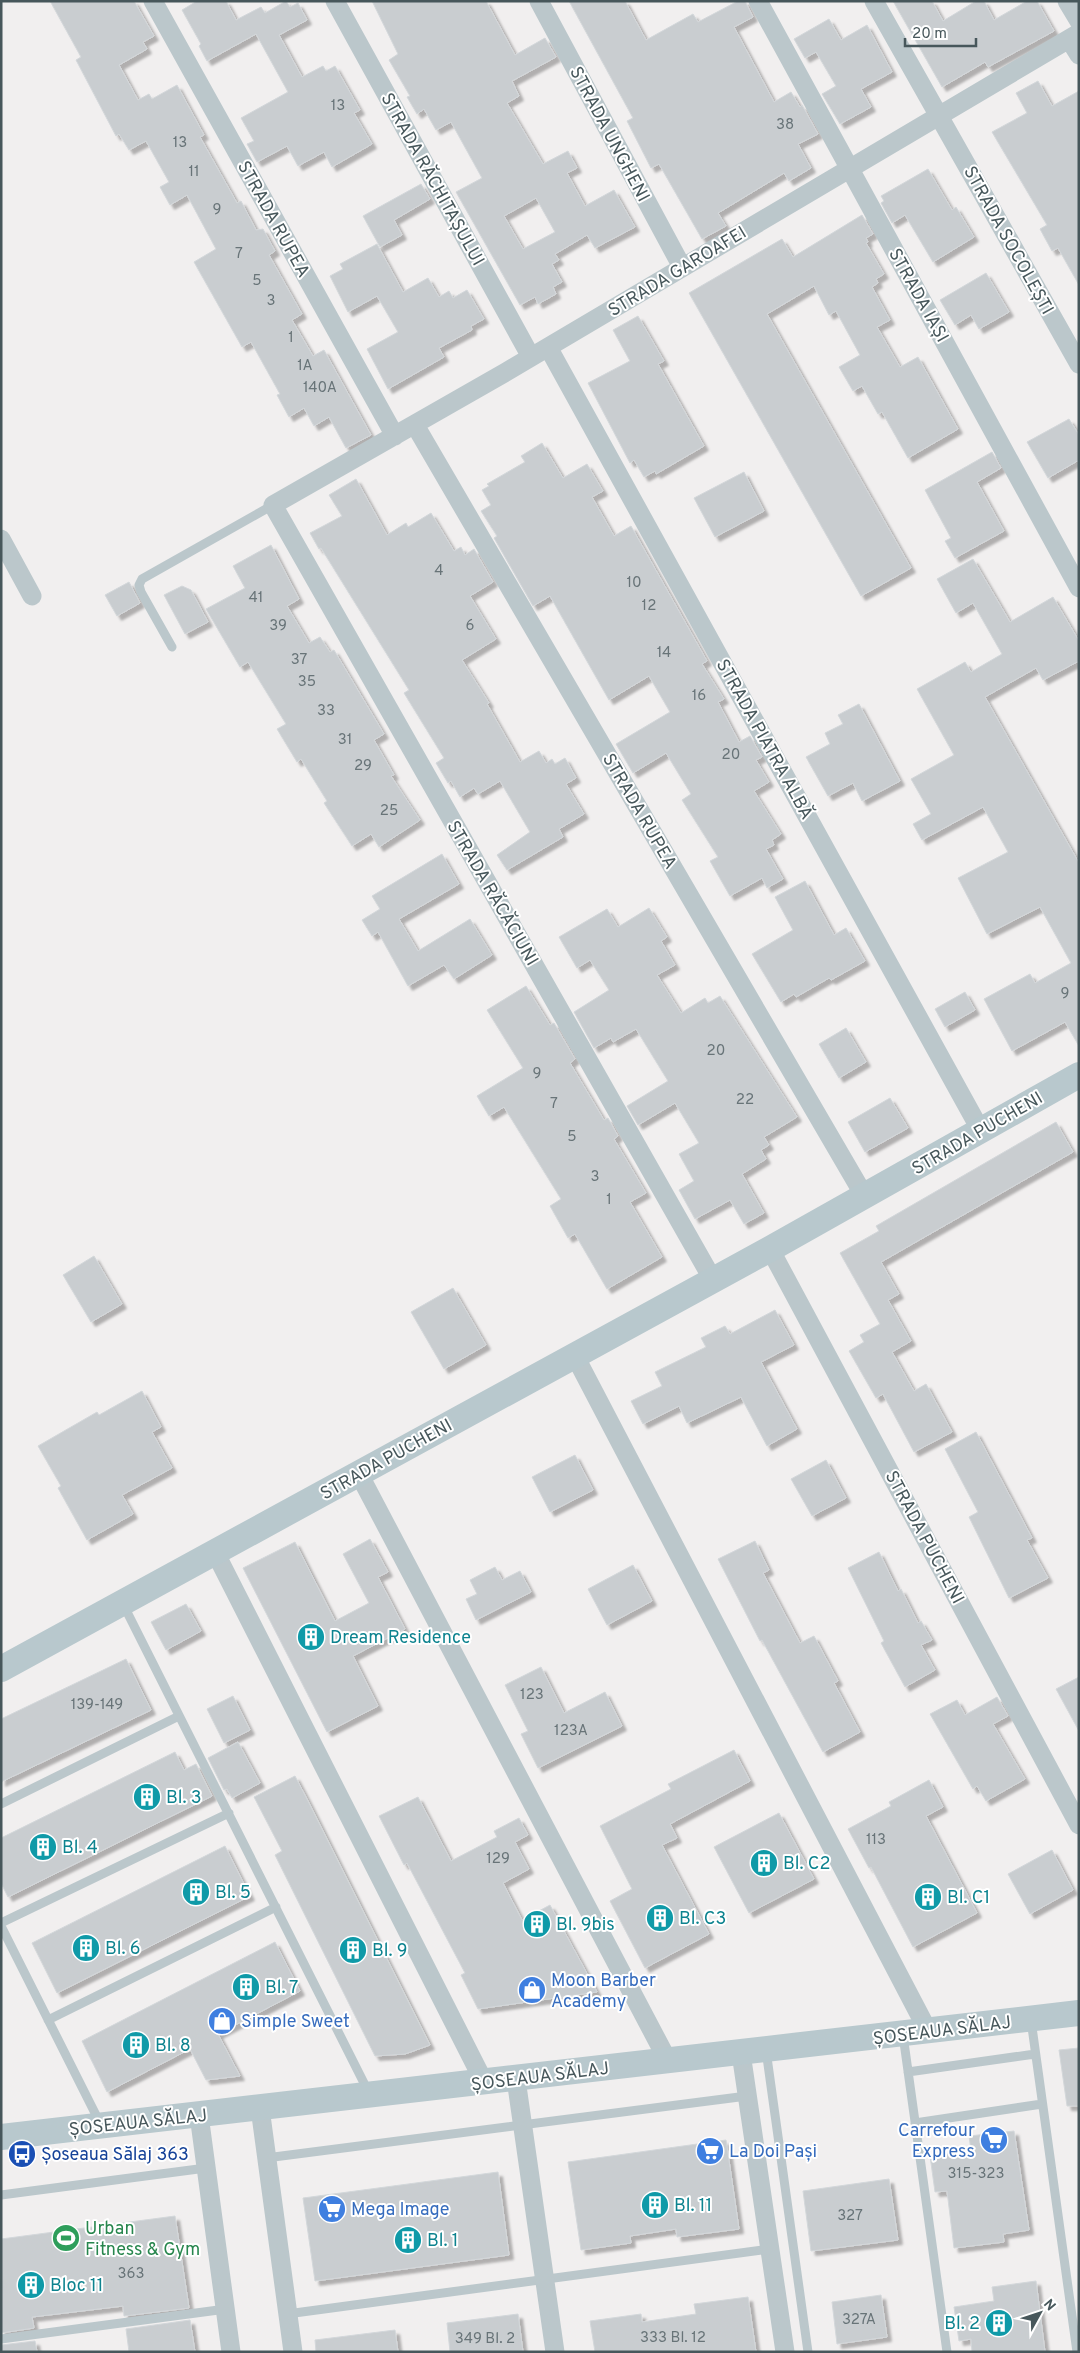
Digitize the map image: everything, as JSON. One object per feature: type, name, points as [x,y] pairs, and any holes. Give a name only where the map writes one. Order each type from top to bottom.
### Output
[{"type":"street","name":"STRADA RUPEA","points":[[153,1],[395,436]]},
{"type":"street","name":"STRADA RĂCHITAȘULUI","points":[[335,1],[531,357]]},
{"type":"street","name":"STRADA UNGHENI","points":[[539,1],[682,268]]},
{"type":"street","name":"STRADA IAȘI","points":[[758,1],[1079,588]]},
{"type":"street","name":"STRADA SOCOLEȘTI","points":[[874,1],[1079,364]]},
{"type":"street","points":[[1067,1],[1079,21]]},
{"type":"street","name":"STRADA GAROAFEI","points":[[273,505],[416,425],[940,116],[1076,42]]},
{"type":"street","name":"STRADA PIATRA ALBĂ","points":[[548,347],[981,1131]]},
{"type":"street","name":"STRADA RUPEA","points":[[416,425],[865,1197]]},
{"type":"street","name":"STRADA RĂCĂCIUNI","points":[[273,505],[713,1280]]},
{"type":"street","points":[[1,539],[32,596]]},
{"type":"street","name":"STRADA PUCHENI","points":[[1,1669],[865,1197],[1079,1075]]},
{"type":"street","name":"STRADA PUCHENI","points":[[770,1249],[1079,1825]]},
{"type":"street","points":[[575,1356],[928,2031]]},
{"type":"street","points":[[359,1474],[668,2061]]},
{"type":"street","points":[[215,1552],[484,2082]]},
{"type":"street","name":"ȘOSEAUA SĂLAJ","points":[[1,2137],[1079,2013]]},
{"type":"street","points":[[741,2053],[785,2352]]},
{"type":"street","points":[[516,2079],[555,2352]]},
{"type":"street","points":[[260,2108],[293,2352]]},
{"type":"street","points":[[199,2115],[232,2352]]},
{"type":"lane","points":[[172,647],[142,592],[139,585],[142,579],[273,505]]},
{"type":"lane","points":[[122,1603],[370,2095]]},
{"type":"lane","points":[[1,1804],[179,1716]]},
{"type":"lane","points":[[101,2126],[1,1925],[229,1813]]},
{"type":"lane","points":[[48,2020],[276,1907]]},
{"type":"lane","points":[[1030,2019],[1077,2352]]},
{"type":"lane","points":[[903,2034],[947,2352]]},
{"type":"lane","points":[[766,2050],[808,2352]]},
{"type":"lane","points":[[908,2072],[1035,2054]]},
{"type":"lane","points":[[266,2158],[747,2096]]},
{"type":"lane","points":[[915,2123],[1042,2104]]},
{"type":"lane","points":[[1,2195],[206,2168]]},
{"type":"lane","points":[[287,2314],[770,2249]]},
{"type":"lane","points":[[1,2338],[226,2309]]},
{"type":"building","points":[[50,1],[134,1],[154,36],[143,42],[147,49],[119,65],[138,100],[149,94],[152,99],[177,85],[204,135],[200,137],[237,203],[241,201],[256,230],[263,229],[275,251],[269,255],[302,314],[292,320],[313,356],[324,350],[371,435],[346,448],[329,417],[314,426],[304,408],[289,417],[277,395],[280,394],[251,342],[242,347],[194,262],[216,249],[187,195],[170,205],[160,187],[169,182],[146,141],[129,150],[119,134],[116,136],[76,60],[81,57]]},
{"type":"building","points":[[197,1],[226,1],[236,20],[261,7],[265,13],[286,1],[290,7],[298,3],[307,20],[279,35],[302,77],[323,66],[326,71],[335,66],[360,110],[354,113],[372,144],[332,167],[324,152],[298,166],[287,146],[257,162],[247,144],[254,141],[241,118],[288,92],[256,34],[207,61],[199,46],[201,44],[182,10]]},
{"type":"building","points":[[372,1],[486,1],[515,55],[545,38],[556,57],[512,81],[519,96],[507,103],[543,164],[568,151],[577,168],[567,173],[585,206],[614,190],[635,227],[595,248],[587,235],[555,254],[559,260],[552,264],[562,282],[553,287],[556,294],[538,304],[535,297],[520,305],[456,192],[482,178],[451,122],[436,130],[424,109],[417,114],[407,97],[410,96],[389,60],[398,54]],"holes":[[[536,198],[555,232],[523,249],[504,216]]]},
{"type":"building","points":[[569,1],[625,1],[646,40],[693,14],[698,22],[738,1],[745,1],[753,17],[734,27],[774,102],[791,92],[800,107],[802,105],[818,134],[798,144],[811,168],[789,181],[784,173],[718,213],[726,226],[702,239],[659,164],[651,168],[627,121],[633,118]]},
{"type":"building","points":[[893,1],[932,1],[943,21],[976,1],[984,1],[994,20],[1027,1],[1037,1],[1054,31],[988,67],[985,62],[942,87]]},
{"type":"building","points":[[829,19],[841,40],[867,25],[892,72],[861,89],[871,107],[840,124],[822,94],[836,86],[816,52],[805,58],[794,39]]},
{"type":"building","points":[[1038,81],[1052,106],[1079,91],[1079,285],[1058,248],[1052,251],[1040,229],[1047,225],[992,132],[1027,113],[1016,93]]},
{"type":"building","points":[[928,169],[952,210],[956,207],[974,237],[933,262],[905,215],[892,223],[881,203],[884,201],[881,196]]},
{"type":"building","points":[[421,184],[430,199],[394,220],[402,235],[380,247],[363,216]]},
{"type":"building","points":[[862,215],[873,234],[866,238],[868,242],[866,243],[884,274],[876,279],[878,283],[872,287],[890,320],[877,327],[900,367],[918,357],[958,429],[908,458],[882,412],[878,414],[862,386],[853,391],[839,367],[860,355],[836,311],[829,315],[814,286],[767,314],[911,568],[861,596],[689,293],[782,239],[793,257]]},
{"type":"building","points":[[377,244],[403,292],[428,278],[439,297],[449,291],[453,298],[467,290],[484,319],[471,326],[472,330],[439,348],[444,357],[388,389],[367,349],[398,332],[377,296],[348,312],[330,276],[343,269],[340,264]]},
{"type":"building","points":[[986,273],[1009,312],[979,329],[971,315],[955,325],[940,300]]},
{"type":"building","points":[[638,316],[664,361],[658,364],[704,446],[656,474],[655,471],[644,477],[634,460],[630,463],[588,383],[630,361],[613,330]]},
{"type":"building","points":[[1069,419],[1079,435],[1079,460],[1048,478],[1027,442]]},
{"type":"building","points":[[542,443],[563,478],[587,464],[603,491],[592,497],[614,536],[631,526],[707,661],[702,664],[724,699],[718,702],[739,742],[750,736],[762,757],[756,760],[769,782],[754,791],[781,834],[772,840],[774,845],[766,849],[783,879],[767,888],[762,878],[730,896],[710,861],[718,857],[682,800],[691,794],[666,753],[633,773],[616,744],[670,712],[649,676],[609,700],[550,596],[533,606],[494,538],[497,536],[481,511],[491,505],[482,490],[489,486],[487,484],[525,462],[521,456]]},
{"type":"building","points":[[992,452],[1001,468],[977,482],[1004,531],[955,558],[945,541],[951,538],[925,490]]},
{"type":"building","points":[[744,472],[764,511],[715,537],[694,498]]},
{"type":"building","points":[[356,479],[387,535],[406,523],[408,527],[431,513],[454,551],[461,547],[465,555],[474,549],[493,582],[470,596],[496,639],[462,660],[489,703],[487,704],[520,762],[539,751],[546,763],[552,759],[555,764],[565,758],[576,778],[566,784],[584,814],[559,829],[563,837],[507,870],[497,855],[530,832],[500,781],[478,794],[474,788],[460,797],[451,781],[448,783],[436,763],[444,758],[404,693],[409,690],[310,533],[342,516],[329,495]]},
{"type":"building","points":[[271,545],[299,599],[287,606],[309,643],[320,637],[330,652],[334,650],[384,734],[374,740],[394,775],[391,776],[420,820],[379,847],[371,834],[352,846],[324,803],[327,801],[301,759],[297,762],[277,729],[286,724],[248,662],[240,667],[206,609],[245,588],[233,566]]},
{"type":"building","points":[[973,559],[1010,622],[1053,597],[1079,641],[1079,661],[1043,680],[1036,668],[985,697],[1079,863],[1079,1046],[1065,1022],[1012,1051],[984,999],[1030,974],[1035,983],[1071,963],[1040,907],[987,934],[958,878],[1008,852],[983,807],[922,840],[913,824],[931,814],[911,779],[954,755],[917,689],[965,662],[971,672],[1002,654],[973,603],[956,613],[937,579]]},
{"type":"building","points":[[129,582],[140,603],[117,616],[105,595]]},
{"type":"building","points":[[182,586],[191,590],[208,622],[185,634],[164,595]]},
{"type":"building","points":[[859,704],[900,781],[862,801],[853,783],[828,796],[806,757],[830,744],[825,733],[843,724],[838,715]]},
{"type":"building","points":[[442,854],[459,884],[399,919],[418,951],[470,919],[492,955],[454,979],[444,965],[408,986],[378,932],[372,936],[362,920],[380,909],[372,896]]},
{"type":"building","points":[[805,881],[834,935],[846,928],[865,961],[831,980],[829,978],[796,997],[794,994],[781,1002],[752,954],[793,930],[775,897]]},
{"type":"building","points":[[649,908],[667,937],[661,941],[675,965],[657,975],[681,1013],[705,998],[708,1003],[720,996],[797,1117],[764,1137],[769,1145],[761,1150],[766,1159],[742,1174],[764,1213],[744,1224],[730,1200],[695,1219],[679,1190],[694,1181],[679,1154],[699,1143],[675,1103],[638,1125],[627,1106],[668,1081],[636,1029],[613,1042],[611,1038],[594,1048],[574,1012],[609,990],[590,960],[577,968],[559,937],[607,909],[618,927]]},
{"type":"building","points":[[526,986],[550,1025],[554,1023],[575,1059],[570,1063],[604,1120],[608,1118],[618,1136],[614,1139],[646,1193],[630,1202],[662,1257],[607,1289],[575,1234],[568,1238],[550,1206],[561,1199],[504,1107],[489,1116],[477,1096],[523,1068],[487,1010]]},
{"type":"building","points":[[965,992],[975,1010],[945,1027],[935,1009]]},
{"type":"building","points":[[846,1028],[866,1062],[839,1078],[819,1044]]},
{"type":"building","points":[[890,1098],[908,1128],[865,1152],[848,1122]]},
{"type":"building","points":[[1056,1122],[1073,1152],[881,1262],[899,1294],[888,1300],[911,1341],[892,1352],[914,1391],[926,1384],[952,1432],[914,1452],[883,1394],[876,1398],[849,1351],[864,1342],[860,1335],[880,1324],[840,1253],[879,1231],[876,1226]]},
{"type":"building","points":[[94,1256],[122,1304],[91,1322],[63,1275]]},
{"type":"building","points":[[453,1288],[486,1345],[444,1369],[411,1312]]},
{"type":"building","points":[[775,1310],[794,1345],[761,1362],[797,1429],[767,1446],[741,1397],[687,1423],[679,1406],[643,1424],[631,1401],[662,1386],[655,1372],[706,1347],[701,1338],[725,1326],[730,1334]]},
{"type":"building","points":[[142,1391],[161,1427],[152,1432],[172,1468],[122,1495],[133,1514],[87,1540],[58,1488],[61,1486],[38,1446],[97,1412],[99,1415]]},
{"type":"building","points":[[976,1432],[1032,1538],[1027,1540],[1048,1578],[1009,1598],[969,1517],[978,1512],[945,1449]]},
{"type":"building","points":[[575,1455],[593,1490],[550,1512],[532,1477]]},
{"type":"building","points":[[826,1460],[846,1498],[812,1516],[791,1479]]},
{"type":"building","name":"Dream Residence","points":[[370,1539],[388,1572],[378,1577],[405,1629],[353,1656],[378,1706],[327,1732],[243,1568],[295,1542],[335,1621],[369,1603],[343,1554]]},
{"type":"building","points":[[755,1541],[769,1570],[763,1573],[800,1643],[814,1636],[838,1681],[834,1683],[860,1732],[823,1752],[762,1640],[760,1641],[718,1559]]},
{"type":"building","points":[[879,1552],[898,1591],[901,1589],[918,1623],[921,1621],[932,1640],[921,1645],[935,1670],[905,1687],[881,1643],[884,1641],[848,1568]]},
{"type":"building","points":[[633,1565],[652,1601],[607,1625],[588,1589]]},
{"type":"building","points":[[495,1567],[502,1580],[520,1571],[531,1592],[476,1620],[466,1599],[477,1594],[470,1580]]},
{"type":"building","points":[[186,1604],[201,1631],[166,1650],[151,1622]]},
{"type":"building","points":[[126,1659],[151,1710],[1,1782],[1,1719]]},
{"type":"building","points":[[541,1667],[564,1713],[605,1692],[622,1726],[538,1768],[521,1734],[528,1731],[505,1685]]},
{"type":"building","points":[[1079,1677],[1079,1731],[1056,1689]]},
{"type":"building","points":[[233,1696],[250,1730],[224,1743],[207,1709]]},
{"type":"building","points":[[997,1697],[1008,1716],[993,1724],[1025,1779],[986,1801],[977,1786],[973,1789],[930,1714],[957,1700],[965,1715]]},
{"type":"building","points":[[238,1742],[260,1783],[232,1798],[227,1789],[224,1790],[208,1758]]},
{"type":"building","points":[[734,1750],[750,1781],[670,1824],[677,1838],[662,1845],[709,1934],[645,1968],[610,1901],[632,1889],[600,1826],[671,1789],[668,1784]]},
{"type":"building","points":[[175,1752],[184,1770],[196,1764],[212,1796],[8,1897],[1,1883],[1,1838]]},
{"type":"building","name":"Bl. 9","points":[[295,1776],[430,2045],[405,2054],[375,2056],[275,1855],[282,1851],[254,1797]]},
{"type":"building","points":[[929,1780],[943,1807],[926,1816],[977,1913],[913,1947],[871,1867],[869,1868],[848,1829],[891,1806],[889,1802]]},
{"type":"building","points":[[418,1797],[451,1861],[497,1837],[494,1831],[519,1818],[528,1835],[515,1842],[529,1869],[503,1883],[522,1920],[550,1905],[597,1992],[478,2009],[461,1975],[465,1973],[407,1863],[404,1865],[379,1816]]},
{"type":"building","name":"Bl. C2","points":[[779,1813],[814,1879],[749,1913],[714,1847]]},
{"type":"building","points":[[225,1846],[250,1896],[57,1993],[32,1943]]},
{"type":"building","points":[[1052,1850],[1073,1890],[1030,1914],[1008,1874]]},
{"type":"building","points":[[275,1942],[300,1991],[218,2034],[240,2076],[206,2080],[190,2049],[107,2092],[82,2041]]},
{"type":"building","points":[[1079,2048],[1079,2106],[1067,2106],[1059,2050]]},
{"type":"building","points":[[1014,2131],[1029,2230],[1003,2234],[1004,2242],[954,2248],[947,2191],[935,2192],[930,2156],[971,2151],[969,2136]]},
{"type":"building","name":"Bl. 11","points":[[726,2140],[739,2229],[677,2237],[676,2229],[630,2236],[631,2243],[581,2250],[568,2162]]},
{"type":"building","name":"Bl. 1","points":[[498,2172],[509,2255],[315,2281],[303,2198]]},
{"type":"building","points":[[889,2179],[898,2240],[811,2251],[803,2191]]},
{"type":"building","points":[[175,2216],[189,2308],[124,2316],[123,2306],[32,2317],[34,2328],[1,2333],[1,2239]]},
{"type":"building","name":"Bl. 2","points":[[1036,2281],[1045,2352],[972,2352],[971,2339],[959,2341],[954,2307],[994,2301],[992,2287]]},
{"type":"building","points":[[881,2295],[887,2337],[837,2344],[832,2302]]},
{"type":"building","points":[[748,2297],[756,2352],[595,2352],[590,2321],[641,2314],[642,2322],[696,2314],[694,2304]]},
{"type":"building","points":[[518,2314],[523,2352],[450,2352],[447,2323]]},
{"type":"building","points":[[190,2320],[195,2352],[129,2352],[126,2329]]},
{"type":"building","points":[[395,2330],[398,2352],[316,2352],[315,2340]]},
{"type":"building","points":[[35,2341],[37,2352],[1,2352],[1,2345]]},
{"type":"place","name":"Dream Residence","points":[[311,1637]]},
{"type":"place","name":"Bl. 3","points":[[147,1797]]},
{"type":"place","name":"Bl. 4","points":[[43,1847]]},
{"type":"place","name":"Bl. C2","points":[[764,1863]]},
{"type":"place","name":"Bl. 5","points":[[196,1892]]},
{"type":"place","name":"Bl. C1","points":[[928,1897]]},
{"type":"place","name":"Bl. C3","points":[[660,1918]]},
{"type":"place","name":"Bl. 9bis","points":[[537,1924]]},
{"type":"place","name":"Bl. 6","points":[[86,1948]]},
{"type":"place","name":"Bl. 9","points":[[353,1950]]},
{"type":"place","name":"Bl. 7","points":[[246,1987]]},
{"type":"place","name":"Moon Barber Academy","points":[[532,1990]]},
{"type":"place","name":"Simple Sweet","points":[[222,2021]]},
{"type":"place","name":"Bl. 8","points":[[136,2045]]},
{"type":"place","name":"Carrefour Express","points":[[994,2140]]},
{"type":"place","name":"La Doi Pași","points":[[710,2151]]},
{"type":"place","name":"Șoseaua Sălaj 363","points":[[22,2154]]},
{"type":"place","name":"Bl. 11","points":[[655,2205]]},
{"type":"place","name":"Mega Image","points":[[332,2209]]},
{"type":"place","name":"Urban Fitness & Gym","points":[[66,2238]]},
{"type":"place","name":"Bl. 1","points":[[408,2240]]},
{"type":"place","name":"Bloc 11","points":[[31,2285]]},
{"type":"place","name":"Bl. 2","points":[[999,2323]]}]
